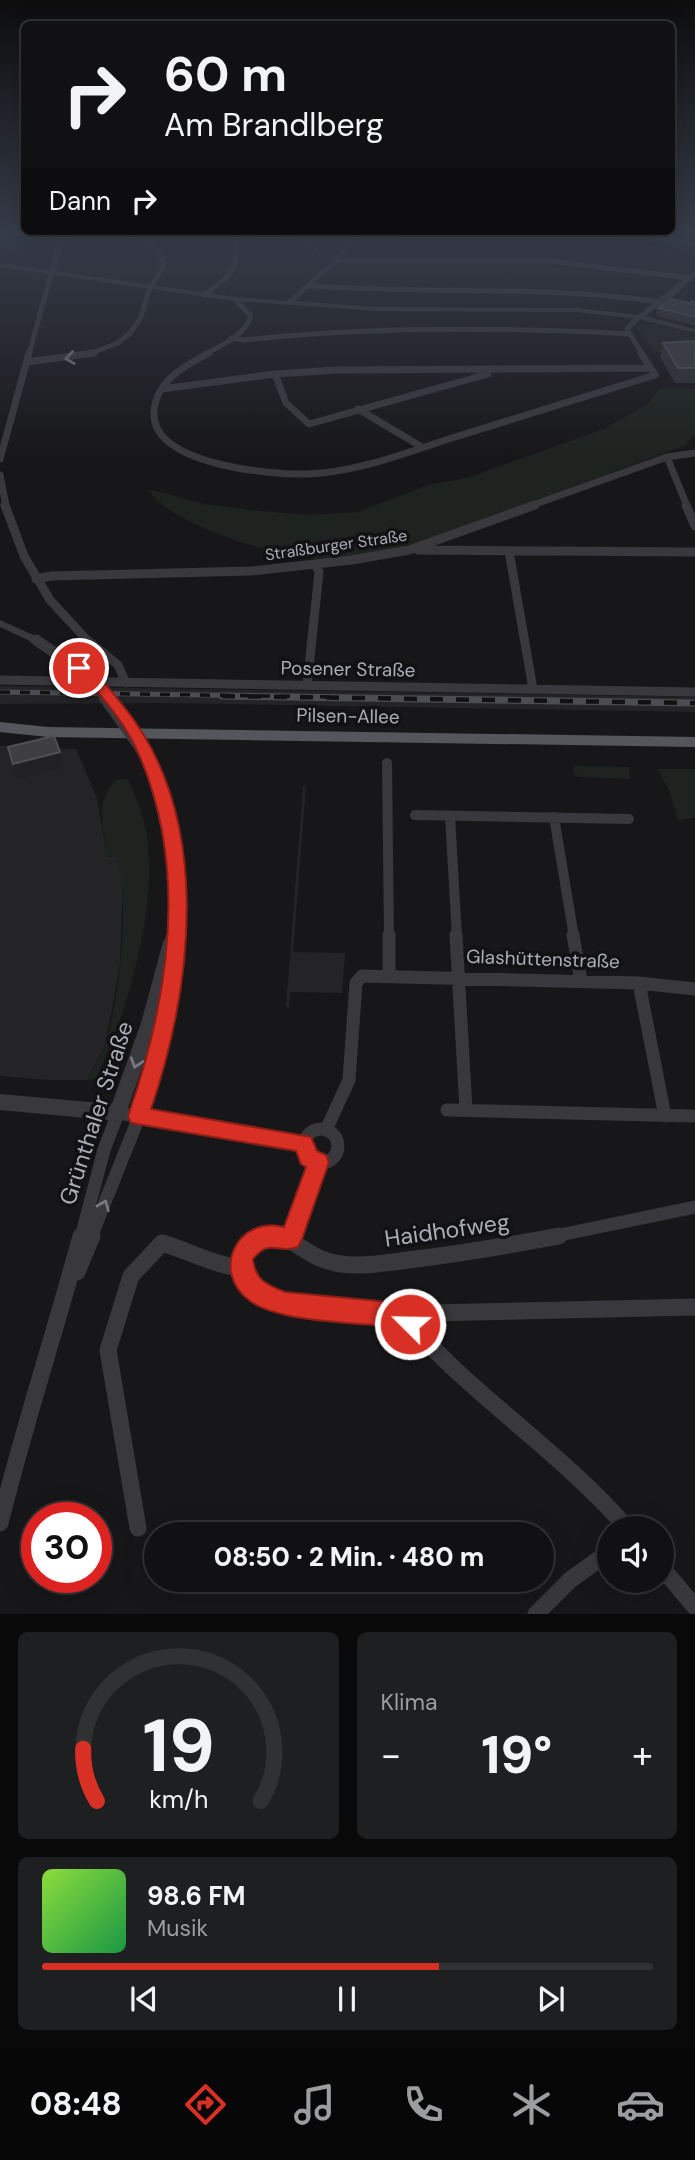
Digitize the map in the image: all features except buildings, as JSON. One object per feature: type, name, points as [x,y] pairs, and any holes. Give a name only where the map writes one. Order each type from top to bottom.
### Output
[{"type":"main road","name":"Pilsen-Allee","points":[[0,727],[48,732],[695,742]]},
{"type":"street","points":[[0,459],[42,307]]},
{"type":"street","points":[[27,362],[80,356],[117,343],[137,325],[146,307]]},
{"type":"street","points":[[244,307],[251,320],[245,329],[182,369],[162,389],[152,411],[156,430],[172,446],[196,456],[255,471],[300,474],[343,470],[369,464],[655,376],[629,334],[628,327],[653,307]]},
{"type":"street","points":[[367,307],[434,311],[562,310],[639,317],[695,331]]},
{"type":"street","points":[[231,338],[244,340],[336,331],[556,330],[629,334]]},
{"type":"street","points":[[162,389],[275,374],[337,370],[650,368]]},
{"type":"street","points":[[275,374],[279,396],[288,408],[309,424],[505,370]]},
{"type":"street","points":[[358,409],[422,447]]},
{"type":"street","name":"Straßburger Straße","points":[[36,579],[51,576],[251,571],[409,550],[667,457],[695,453]]},
{"type":"street","points":[[667,457],[695,526]]},
{"type":"street","points":[[0,475],[11,529],[23,558],[52,602],[91,645],[117,664],[126,683]]},
{"type":"street","points":[[409,550],[695,552]]},
{"type":"street","points":[[509,551],[533,689]]},
{"type":"street","points":[[307,686],[319,572],[315,564]]},
{"type":"street","name":"Grünthaler Straße","points":[[0,622],[36,640],[79,668],[103,690],[127,720],[147,755],[168,816],[176,868],[176,964],[152,1076],[139,1116],[60,1314]]},
{"type":"street","name":"Posener Straße","points":[[0,680],[695,692]]},
{"type":"street","points":[[387,763],[388,975]]},
{"type":"street","points":[[415,815],[629,818]]},
{"type":"street","points":[[450,816],[466,1110]]},
{"type":"street","points":[[554,817],[581,981]]},
{"type":"street","name":"Grünthaler Straße","points":[[0,1523],[23,1429],[60,1314],[104,1150],[149,1023],[176,928]]},
{"type":"street","name":"Glashüttenstraße","points":[[326,1130],[349,1080],[356,984],[362,976],[639,982],[695,989]]},
{"type":"street","points":[[639,982],[665,1116]]},
{"type":"street","points":[[0,1102],[139,1116],[304,1143]]},
{"type":"street","points":[[447,1110],[691,1116]]},
{"type":"street","points":[[326,1130],[339,1141],[338,1152],[330,1160],[318,1162],[308,1158],[304,1143],[315,1131],[326,1130]]},
{"type":"street","points":[[318,1162],[290,1239],[276,1235],[262,1237],[242,1256],[243,1278],[259,1293],[285,1303],[410,1316],[429,1312],[695,1307]]},
{"type":"street","name":"Haidhofweg","points":[[290,1239],[318,1259],[335,1264],[391,1262],[474,1252],[695,1207]]},
{"type":"street","points":[[138,1528],[108,1350],[131,1276],[162,1244],[198,1254],[219,1266],[241,1268]]},
{"type":"street","points":[[410,1316],[410,1324],[442,1360],[483,1392],[601,1498],[617,1516]]},
{"type":"street","points":[[536,1614],[576,1575],[597,1560]]},
{"type":"street","points":[[674,1582],[695,1607]]},
{"type":"shaded area","points":[[655,324],[695,334],[695,354],[654,352],[636,326]]},
{"type":"shaded area","points":[[660,388],[695,389],[695,434],[684,446],[438,536],[367,555],[337,559],[304,557],[228,538],[179,515],[160,503],[148,489],[204,504],[249,510],[310,515],[358,512],[428,485],[467,478],[604,429],[648,404]]},
{"type":"shaded area","points":[[0,686],[695,697],[695,712],[162,703],[0,704]]},
{"type":"shaded area","points":[[0,746],[76,749],[97,798],[107,857],[117,856],[123,879],[120,963],[112,1010],[104,1048],[87,1080],[0,1076]]},
{"type":"shaded area","points":[[573,766],[629,767],[630,779],[580,777],[574,774]]},
{"type":"shaded area","points":[[657,769],[695,769],[695,818],[678,820],[668,788]]},
{"type":"shaded area","points":[[128,779],[146,830],[149,860],[144,924],[138,958],[119,1022],[96,1079],[87,1080],[105,1046],[122,951],[121,876],[117,856],[107,857],[102,807],[104,798],[116,780]]},
{"type":"shaded area","points":[[303,786],[306,786],[293,952],[345,953],[342,993],[290,992],[289,1007],[286,1007]]},
{"type":"railway","points":[[0,692],[332,697]]},
{"type":"railway","points":[[222,696],[695,703]]},
{"type":"route","points":[[79,668],[103,690],[127,720],[147,755],[168,816],[176,868],[176,964],[152,1076],[139,1116],[304,1143],[308,1158],[318,1162],[290,1239],[276,1235],[262,1237],[252,1243],[242,1256],[243,1278],[259,1293],[285,1303],[410,1316],[410,1324]]}]
